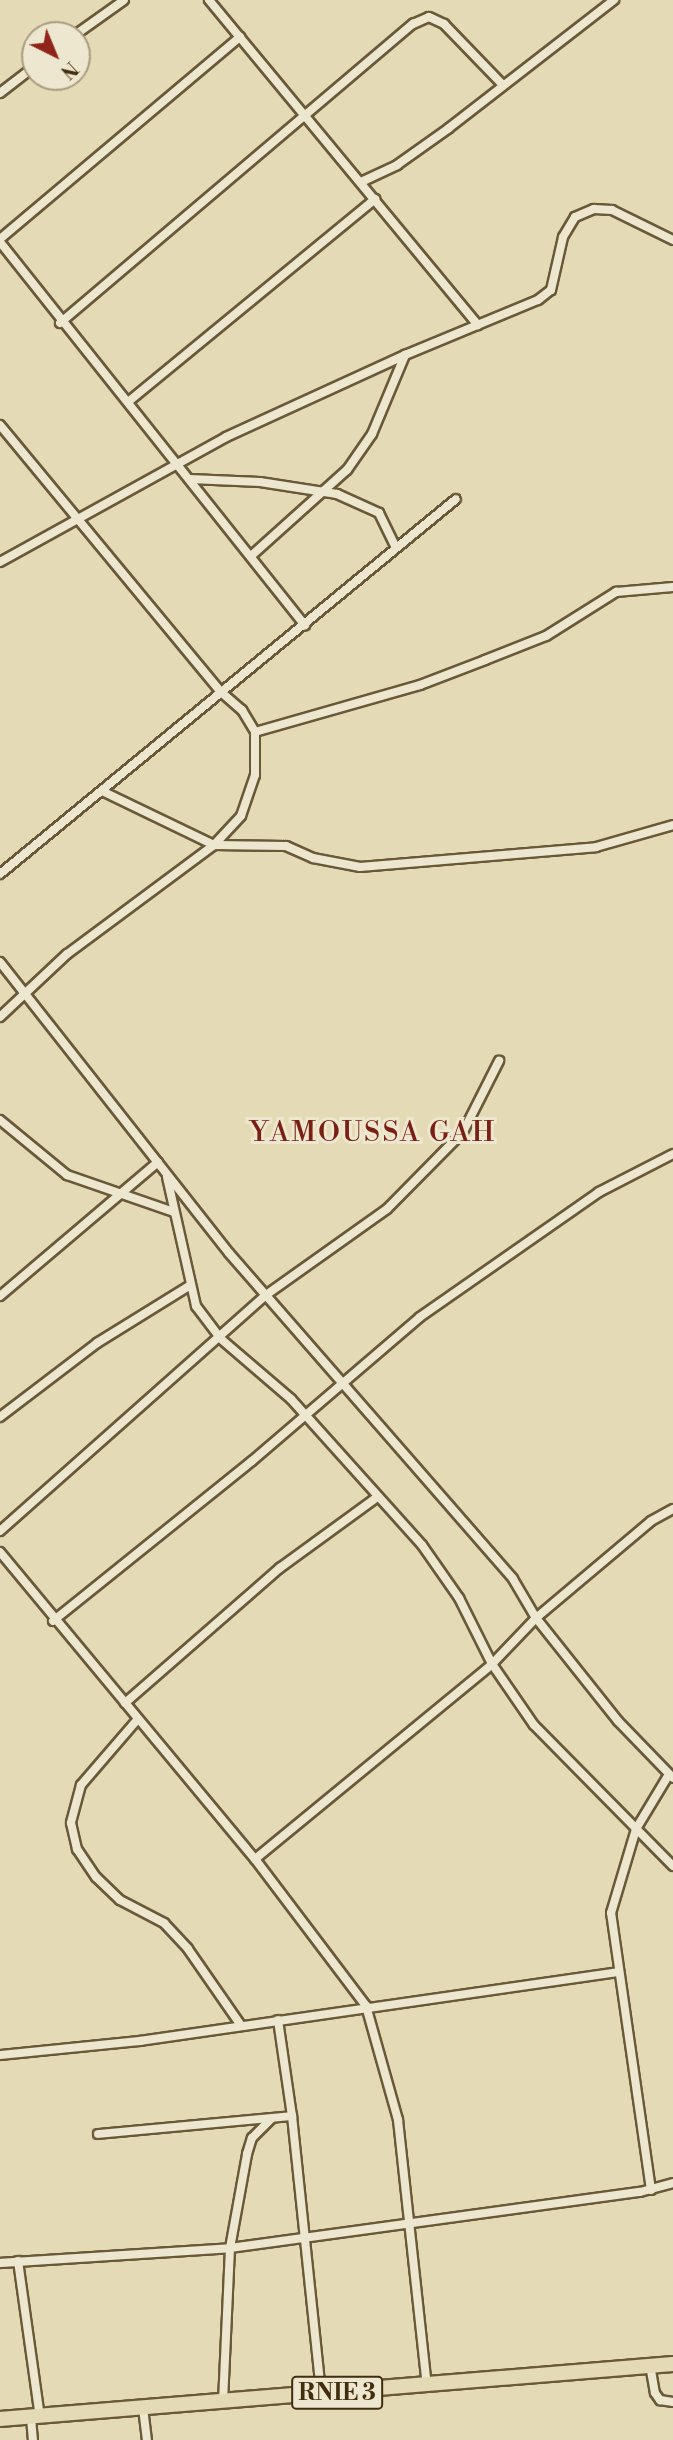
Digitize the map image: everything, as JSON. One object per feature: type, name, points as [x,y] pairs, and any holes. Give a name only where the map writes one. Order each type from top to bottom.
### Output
[{"type":"highway","name":"RNIE 3","points":[[0,2419],[673,2364]]},
{"type":"street","points":[[91,24],[124,0]]},
{"type":"street","points":[[209,0],[478,325]]},
{"type":"street","points":[[361,182],[397,164],[614,0]]},
{"type":"street","points":[[60,323],[306,115],[369,58],[429,17],[444,24],[503,85]]},
{"type":"street","points":[[240,37],[0,241],[60,323],[178,463],[305,625]]},
{"type":"street","points":[[0,93],[21,77]]},
{"type":"street","points":[[128,402],[375,199]]},
{"type":"street","points":[[0,562],[178,463],[405,355],[538,300],[551,290],[563,237],[575,217],[594,209],[612,210],[673,240]]},
{"type":"street","points":[[251,556],[326,493],[372,434],[405,355]]},
{"type":"street","points":[[0,425],[221,692],[242,710],[255,732],[255,775],[241,816],[214,845],[67,954],[0,1017]]},
{"type":"street","points":[[190,479],[260,482],[326,493],[379,513],[395,546]]},
{"type":"street","points":[[0,874],[305,625],[395,546],[456,499]]},
{"type":"street","points":[[255,732],[420,685],[485,660],[546,636],[616,592],[673,587]]},
{"type":"street","points":[[102,791],[214,845],[286,846],[313,858],[360,867],[596,847],[673,825]]},
{"type":"street","points":[[0,962],[166,1174],[266,1295],[513,1578],[536,1618],[671,1777],[636,1829],[611,1913],[651,2189]]},
{"type":"street","points":[[0,1531],[222,1339],[266,1295],[387,1209],[463,1132],[499,1061]]},
{"type":"street","points":[[0,1120],[67,1175],[174,1212]]},
{"type":"street","points":[[53,1621],[305,1415],[420,1317],[598,1192],[673,1154]]},
{"type":"street","points":[[0,1296],[124,1195],[158,1162]]},
{"type":"street","points":[[166,1174],[189,1286],[196,1306],[222,1339],[305,1415],[433,1560],[459,1598],[492,1664],[534,1725],[673,1866]]},
{"type":"street","points":[[0,1417],[97,1343],[189,1286]]},
{"type":"street","points":[[125,1703],[280,1568],[376,1498]]},
{"type":"street","points":[[255,1859],[492,1664],[536,1618],[651,1521],[673,1509]]},
{"type":"street","points":[[0,1552],[53,1621],[255,1859],[366,2006],[392,2088],[413,2225],[427,2386]]},
{"type":"street","points":[[137,1720],[81,1785],[71,1823],[77,1849],[96,1877],[120,1900],[164,1923],[188,1949],[240,2024]]},
{"type":"street","points":[[0,2055],[140,2041],[240,2024],[619,1972]]},
{"type":"street","points":[[278,2020],[307,2236],[321,2394]]},
{"type":"street","points":[[98,2134],[292,2116]]},
{"type":"street","points":[[223,2402],[230,2248],[252,2138],[271,2119]]},
{"type":"street","points":[[0,2263],[230,2248],[307,2236],[413,2225],[651,2189],[673,2183]]},
{"type":"street","points":[[18,2261],[36,2417],[33,2440]]},
{"type":"street","points":[[650,2365],[655,2393],[660,2400],[673,2402]]},
{"type":"street","points":[[143,2408],[147,2440]]},
{"type":"district","name":"YAMOUSSA GAH","points":[[373,1133]]}]
